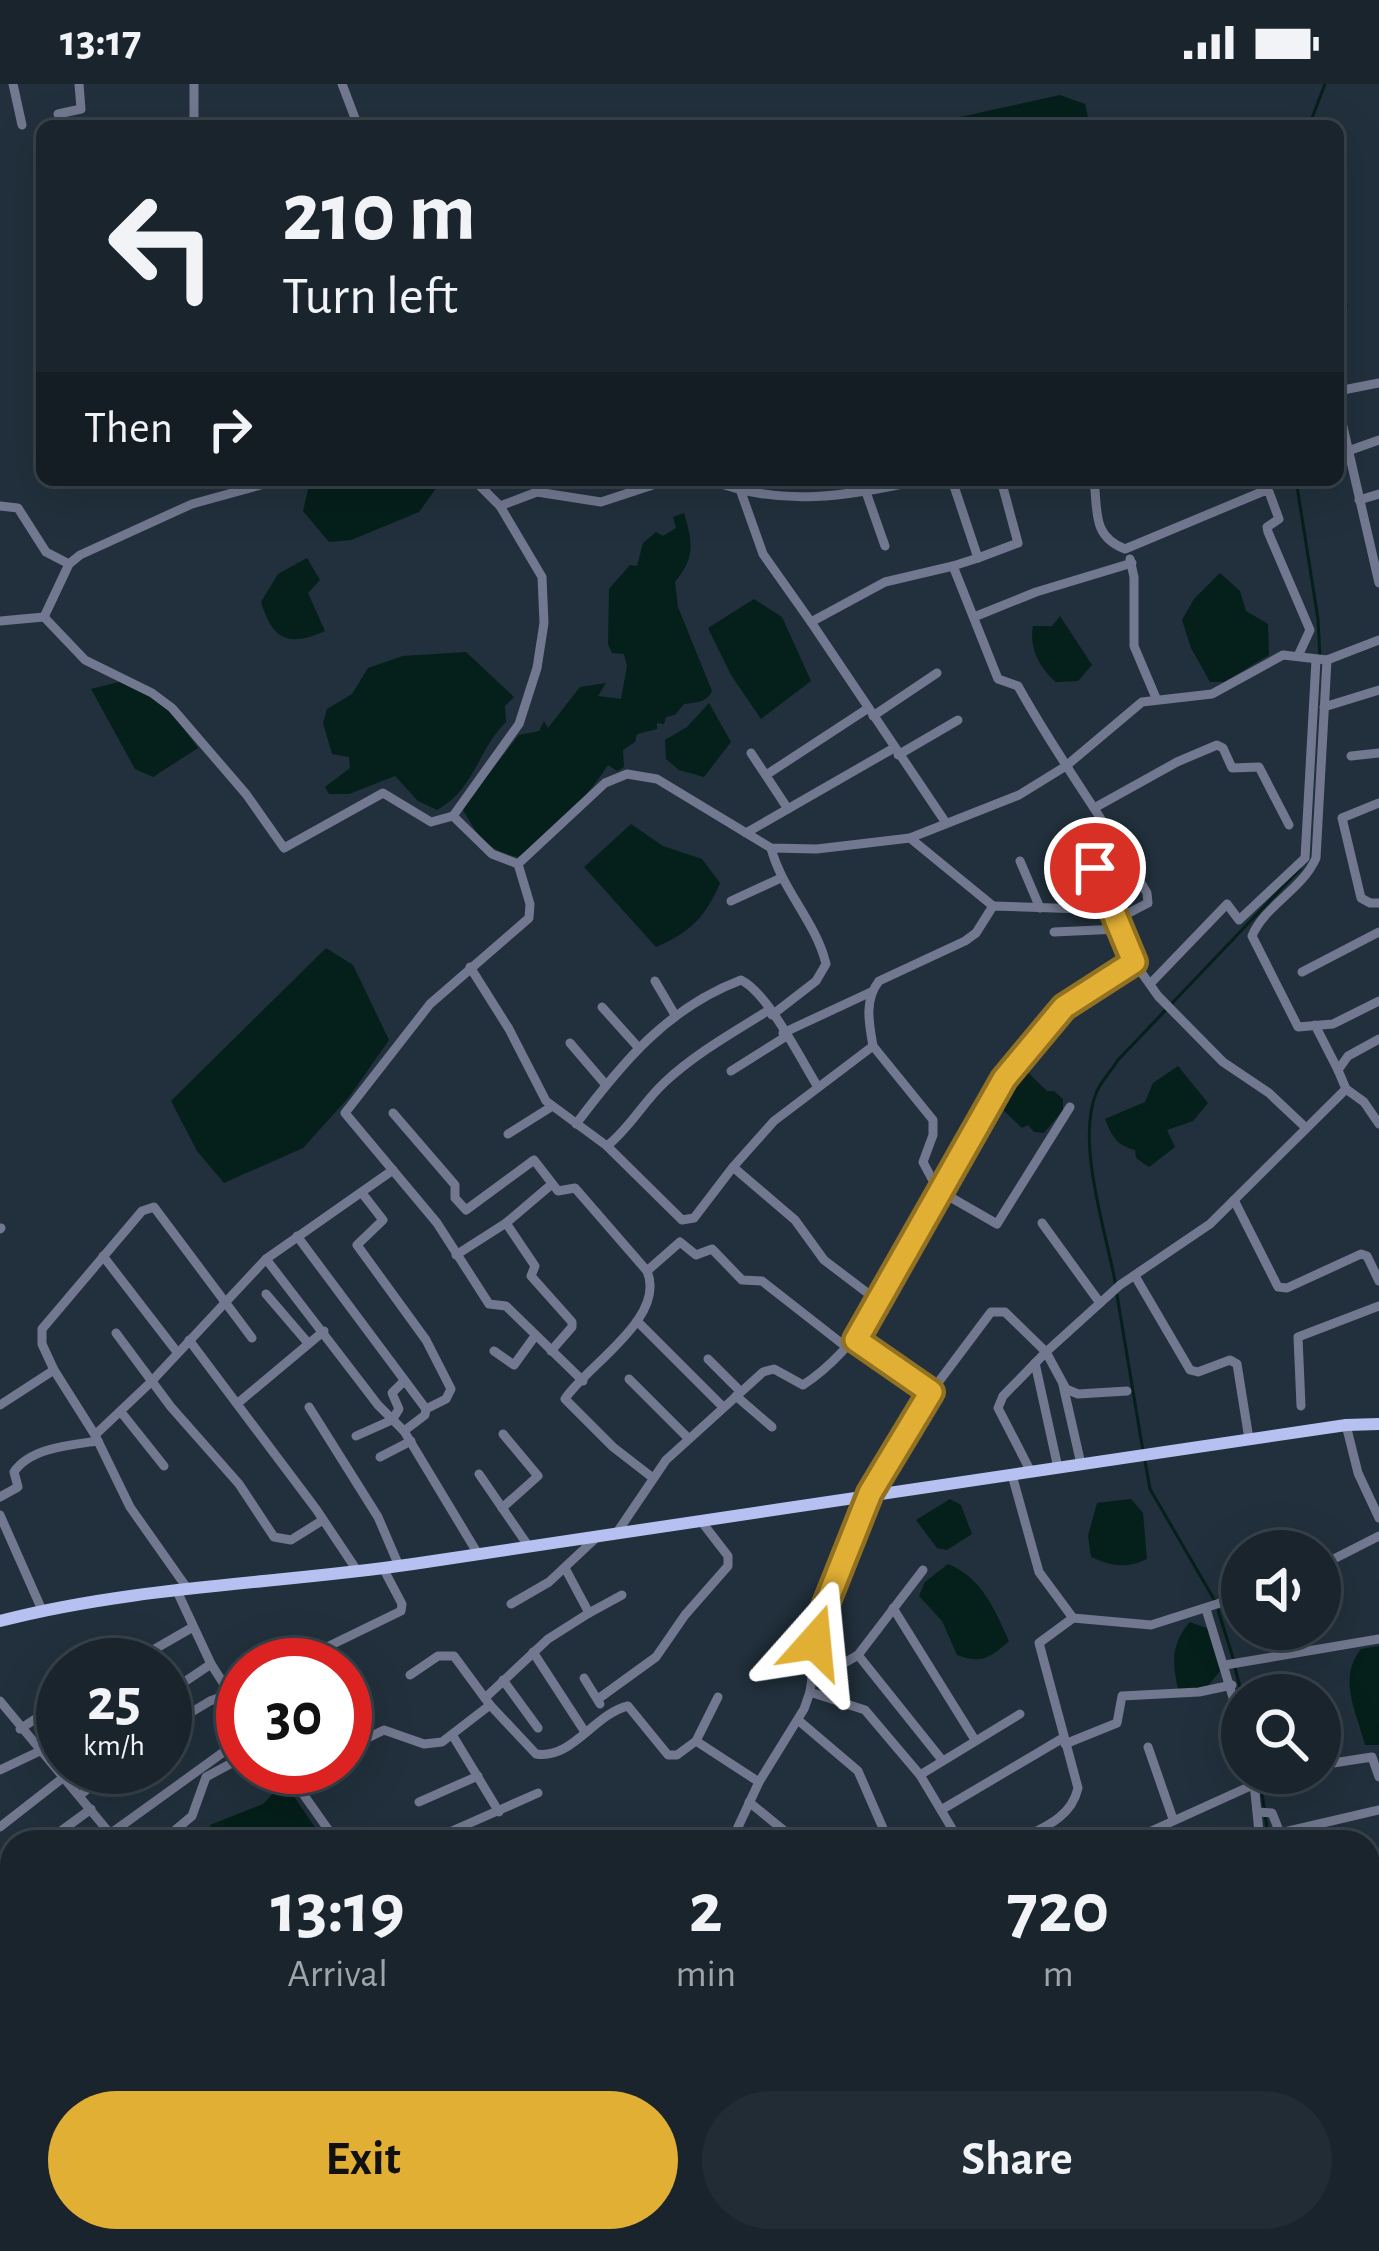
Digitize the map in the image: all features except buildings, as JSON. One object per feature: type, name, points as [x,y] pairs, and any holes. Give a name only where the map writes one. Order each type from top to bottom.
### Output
[{"type":"main road","points":[[0,1621],[181,1588],[399,1566],[870,1493],[1376,1423]]},
{"type":"street","points":[[13,84],[22,125]]},
{"type":"street","points":[[58,114],[81,109],[79,84]]},
{"type":"street","points":[[194,84],[194,120]]},
{"type":"street","points":[[342,84],[356,120]]},
{"type":"street","points":[[1344,391],[1379,383]]},
{"type":"street","points":[[1344,433],[1379,583]]},
{"type":"street","points":[[1348,451],[1379,440]]},
{"type":"street","points":[[44,617],[68,565],[80,555],[193,504],[258,486]]},
{"type":"street","points":[[44,617],[85,660],[172,708],[246,794],[284,848],[383,793],[431,822],[453,816],[519,724],[537,668],[544,623],[542,577],[500,506],[480,486]]},
{"type":"street","points":[[500,506],[537,492],[601,502],[650,486]]},
{"type":"street","points":[[726,486],[786,498],[894,486]]},
{"type":"street","points":[[954,486],[978,558]]},
{"type":"street","points":[[811,622],[885,582],[953,566],[1018,543],[1003,486]]},
{"type":"street","points":[[1095,486],[1102,533],[1110,543],[1125,549],[1132,563],[1135,646],[1156,698]]},
{"type":"street","points":[[1270,495],[1273,486]]},
{"type":"street","points":[[1125,549],[1264,490],[1279,519],[1268,532],[1310,631],[1298,656]]},
{"type":"street","points":[[741,492],[763,554],[946,824]]},
{"type":"street","points":[[866,492],[884,546]]},
{"type":"street","points":[[1359,500],[1379,494]]},
{"type":"street","points":[[0,506],[18,508],[46,552],[68,565]]},
{"type":"street","points":[[974,617],[1036,592],[1132,563]]},
{"type":"street","points":[[953,566],[998,679],[1018,686],[1148,898],[1145,907],[1117,919],[1054,932]]},
{"type":"street","points":[[0,621],[44,617]]},
{"type":"street","points":[[518,864],[605,783],[627,774],[657,779],[772,848],[818,849],[910,838],[1018,795],[1066,766],[1132,710],[1156,698],[1212,694],[1275,658],[1322,660],[1379,640]]},
{"type":"street","points":[[1252,936],[1257,925],[1304,879],[1316,858],[1322,660]]},
{"type":"street","points":[[1239,920],[1305,858],[1322,660]]},
{"type":"street","points":[[766,775],[937,674]]},
{"type":"street","points":[[1324,707],[1379,690]]},
{"type":"street","points":[[746,833],[958,720]]},
{"type":"street","points":[[1096,807],[1217,745],[1232,768],[1259,767],[1289,825]]},
{"type":"street","points":[[751,753],[788,809]]},
{"type":"street","points":[[1351,756],[1379,753]]},
{"type":"street","points":[[1379,803],[1342,818],[1361,898],[1379,903]]},
{"type":"street","points":[[453,816],[492,854],[518,864]]},
{"type":"street","points":[[910,838],[993,906],[1117,919]]},
{"type":"street","points":[[1083,844],[1134,962],[1150,984],[1222,1062],[1269,1093],[1305,1126]]},
{"type":"street","points":[[607,1146],[630,1127],[675,1072],[816,981],[826,964],[781,878],[772,848]]},
{"type":"street","points":[[1020,861],[1040,908]]},
{"type":"street","points":[[518,864],[530,904],[529,918],[430,1004],[345,1111],[437,1223],[489,1304],[504,1305],[583,1381]]},
{"type":"street","points":[[731,901],[781,878]]},
{"type":"street","points":[[1150,984],[1227,904],[1252,936],[1295,1024],[1302,1028],[1339,1022],[1379,1000]]},
{"type":"street","points":[[731,1071],[784,1035],[871,992],[885,977],[965,941],[993,906]]},
{"type":"street","points":[[1302,973],[1379,932]]},
{"type":"street","points":[[617,1532],[653,1478],[688,1438],[770,1368],[797,1384],[808,1383],[850,1343],[1004,1079],[1034,1039],[1075,998],[1134,962]]},
{"type":"street","points":[[470,967],[509,1029],[532,1082],[551,1107],[607,1146],[686,1222],[774,1120],[873,1046]]},
{"type":"street","points":[[576,1124],[637,1046],[675,1015],[741,980],[771,1012],[818,1087]]},
{"type":"street","points":[[655,981],[675,1015]]},
{"type":"street","points":[[871,992],[873,1046],[933,1120],[923,1162],[938,1190],[997,1224],[1032,1161],[1070,1107]]},
{"type":"street","points":[[602,1006],[637,1046]]},
{"type":"street","points":[[1315,1025],[1346,1089],[1364,1102],[1379,1124]]},
{"type":"street","points":[[1338,1070],[1348,1056],[1379,1039]]},
{"type":"street","points":[[570,1043],[606,1085]]},
{"type":"street","points":[[1031,1472],[998,1408],[1003,1396],[1115,1290],[1196,1236],[1346,1089]]},
{"type":"street","points":[[508,1134],[551,1107]]},
{"type":"street","points":[[393,1113],[454,1185],[455,1198],[466,1210],[532,1161],[537,1162],[561,1192],[575,1188],[647,1271],[649,1296],[637,1321],[566,1396],[613,1447],[653,1478]]},
{"type":"street","points":[[733,1167],[794,1220],[824,1260],[878,1301]]},
{"type":"street","points":[[0,1496],[18,1487],[16,1466],[53,1448],[96,1438],[266,1259],[393,1170]]},
{"type":"street","points":[[456,1255],[552,1184]]},
{"type":"street","points":[[362,1193],[382,1222],[357,1246],[426,1340],[451,1389],[446,1399],[426,1409],[408,1436],[380,1457]]},
{"type":"street","points":[[1234,1200],[1278,1287],[1286,1288],[1360,1254],[1367,1256],[1379,1281]]},
{"type":"street","points":[[216,1672],[193,1627],[181,1588],[130,1507],[55,1370],[42,1344],[42,1329],[142,1211],[154,1207],[252,1337]]},
{"type":"street","points":[[506,1222],[535,1266],[531,1277],[572,1322],[551,1351]]},
{"type":"street","points":[[1042,1223],[1100,1303]]},
{"type":"street","points":[[297,1236],[426,1409]]},
{"type":"street","points":[[647,1271],[680,1242],[696,1255],[712,1249],[742,1280],[762,1281],[931,1392]]},
{"type":"street","points":[[103,1256],[177,1352]]},
{"type":"street","points":[[266,1259],[408,1436],[478,1554]]},
{"type":"street","points":[[1135,1276],[1190,1370],[1198,1372],[1230,1360],[1237,1364],[1249,1439]]},
{"type":"street","points":[[266,1294],[308,1343]]},
{"type":"street","points":[[1300,1406],[1298,1337],[1379,1306]]},
{"type":"street","points":[[736,1830],[811,1692],[820,1619],[870,1493],[931,1392],[994,1311],[1005,1312],[1046,1352],[1064,1385],[1081,1464]]},
{"type":"street","points":[[637,1321],[724,1407]]},
{"type":"street","points":[[238,1403],[324,1331]]},
{"type":"street","points":[[116,1333],[151,1382],[239,1484],[274,1538],[291,1540],[323,1520]]},
{"type":"street","points":[[494,1351],[514,1365],[535,1336]]},
{"type":"street","points":[[189,1340],[356,1569]]},
{"type":"street","points":[[708,1359],[772,1427]]},
{"type":"street","points":[[1035,1363],[1058,1468]]},
{"type":"street","points":[[0,1405],[55,1370]]},
{"type":"street","points":[[629,1379],[688,1438]]},
{"type":"street","points":[[356,1436],[392,1420],[399,1409],[391,1396],[403,1382]]},
{"type":"street","points":[[1064,1385],[1078,1394],[1126,1391]]},
{"type":"street","points":[[309,1407],[378,1516],[399,1566]]},
{"type":"street","points":[[121,1412],[164,1466]]},
{"type":"street","points":[[1346,1425],[1358,1473],[1379,1518]]},
{"type":"street","points":[[502,1508],[538,1475],[503,1434]]},
{"type":"street","points":[[479,1474],[529,1547]]},
{"type":"street","points":[[1012,1475],[1039,1572],[1073,1618]]},
{"type":"street","points":[[0,1515],[42,1610]]},
{"type":"street","points":[[598,1700],[656,1658],[685,1615],[728,1566],[728,1556],[701,1521]]},
{"type":"street","points":[[1341,1555],[1379,1536]]},
{"type":"street","points":[[511,1604],[542,1587],[597,1537]]},
{"type":"street","points":[[345,1638],[400,1611],[402,1604],[383,1568]]},
{"type":"street","points":[[565,1568],[589,1613]]},
{"type":"street","points":[[814,1667],[839,1666],[857,1655],[923,1570]]},
{"type":"street","points":[[372,1736],[384,1730],[424,1744],[453,1736],[533,1652],[622,1595]]},
{"type":"street","points":[[1037,1830],[1072,1807],[1078,1788],[1039,1643],[1042,1636],[1073,1618],[1141,1626],[1221,1603]]},
{"type":"street","points":[[1212,1606],[1231,1674]]},
{"type":"street","points":[[892,1608],[975,1740]]},
{"type":"street","points":[[174,1638],[193,1627]]},
{"type":"street","points":[[1231,1664],[1379,1639]]},
{"type":"street","points":[[533,1652],[585,1732]]},
{"type":"street","points":[[410,1675],[438,1656],[450,1654],[536,1754],[560,1752],[607,1714],[628,1706],[672,1756],[696,1741],[718,1696]]},
{"type":"street","points":[[857,1655],[942,1760]]},
{"type":"street","points":[[192,1677],[211,1664]]},
{"type":"street","points":[[584,1678],[607,1714]]},
{"type":"street","points":[[503,1680],[538,1727]]},
{"type":"street","points":[[941,1810],[1064,1741],[1117,1724],[1122,1696],[1221,1687]]},
{"type":"street","points":[[811,1692],[865,1710],[920,1775],[953,1830]]},
{"type":"street","points":[[0,1701],[36,1747]]},
{"type":"street","points":[[920,1775],[1020,1714]]},
{"type":"street","points":[[20,1729],[36,1719]]},
{"type":"street","points":[[798,1720],[858,1771],[884,1830]]},
{"type":"street","points":[[453,1736],[500,1811]]},
{"type":"street","points":[[696,1741],[759,1782]]},
{"type":"street","points":[[1148,1747],[1173,1820]]},
{"type":"street","points":[[0,1770],[36,1753]]},
{"type":"street","points":[[1341,1762],[1372,1757],[1379,1778]]},
{"type":"street","points":[[124,1830],[216,1759]]},
{"type":"street","points":[[176,1830],[192,1816],[206,1777],[216,1772]]},
{"type":"street","points":[[419,1802],[478,1776]]},
{"type":"street","points":[[455,1830],[538,1793]]},
{"type":"street","points":[[0,1827],[42,1794]]},
{"type":"street","points":[[303,1794],[329,1830]]},
{"type":"street","points":[[1152,1830],[1225,1794]]},
{"type":"street","points":[[1260,1794],[1261,1830]]},
{"type":"street","points":[[80,1795],[108,1830]]},
{"type":"street","points":[[749,1802],[783,1830]]},
{"type":"street","points":[[62,1830],[91,1809]]},
{"type":"street","points":[[1293,1830],[1379,1810]]},
{"type":"street","points":[[1263,1812],[1272,1813],[1279,1830]]},
{"type":"shaded area","points":[[1060,95],[1085,104],[1089,120],[946,120]]},
{"type":"shaded area","points":[[309,486],[438,486],[419,512],[351,540],[329,542],[303,511]]},
{"type":"shaded area","points":[[684,513],[690,550],[675,582],[678,607],[712,691],[704,700],[684,704],[664,724],[657,723],[657,729],[637,734],[635,742],[623,750],[624,767],[617,771],[608,765],[567,815],[518,857],[498,850],[478,834],[462,808],[519,735],[539,731],[544,721],[548,728],[580,687],[606,683],[598,696],[621,699],[627,666],[624,654],[612,653],[608,644],[609,589],[630,565],[637,566],[643,543],[656,532],[663,536],[676,528],[673,517]]},
{"type":"shaded area","points":[[307,558],[320,580],[308,593],[325,631],[292,639],[277,633],[261,602],[278,574]]},
{"type":"shaded area","points":[[1220,573],[1240,591],[1246,611],[1268,624],[1269,655],[1224,682],[1210,682],[1182,620],[1194,599]]},
{"type":"shaded area","points":[[754,599],[782,617],[811,681],[761,719],[731,675],[708,628]]},
{"type":"shaded area","points":[[1060,616],[1092,665],[1078,681],[1056,682],[1034,649],[1033,626],[1052,626]]},
{"type":"shaded area","points":[[466,652],[514,697],[505,706],[506,722],[460,791],[437,810],[418,801],[395,776],[349,794],[329,794],[325,787],[350,768],[349,757],[332,754],[323,723],[327,709],[352,694],[368,668],[403,656]]},
{"type":"shaded area","points":[[123,681],[166,705],[198,748],[153,777],[135,769],[91,689]]},
{"type":"shaded area","points":[[709,703],[731,742],[704,777],[679,770],[666,759],[665,740],[687,727]]},
{"type":"shaded area","points":[[631,824],[663,846],[702,859],[720,883],[695,922],[656,947],[584,867]]},
{"type":"shaded area","points":[[326,948],[353,965],[389,1040],[349,1097],[303,1148],[224,1183],[197,1151],[171,1101]]},
{"type":"shaded area","points":[[1020,1065],[1047,1091],[1063,1099],[1063,1110],[1044,1133],[1028,1125],[1022,1128],[993,1100]]},
{"type":"shaded area","points":[[1178,1066],[1208,1103],[1193,1121],[1167,1130],[1175,1147],[1149,1167],[1136,1158],[1135,1150],[1116,1139],[1105,1119],[1145,1102],[1153,1083]]},
{"type":"shaded area","points":[[950,1499],[961,1505],[972,1534],[947,1550],[937,1548],[916,1520]]},
{"type":"shaded area","points":[[1131,1499],[1143,1513],[1147,1559],[1119,1565],[1091,1557],[1088,1536],[1097,1503]]},
{"type":"shaded area","points":[[948,1564],[978,1586],[1009,1641],[985,1658],[957,1655],[942,1621],[919,1596],[925,1582]]},
{"type":"shaded area","points":[[1190,1622],[1209,1629],[1221,1670],[1206,1688],[1178,1689],[1175,1653]]},
{"type":"shaded area","points":[[1379,1646],[1379,1745],[1365,1745],[1351,1696],[1350,1672],[1361,1649]]},
{"type":"shaded area","points":[[273,1794],[292,1794],[317,1830],[211,1830],[210,1825],[263,1804]]},
{"type":"waterway","points":[[1311,120],[1325,84]]},
{"type":"waterway","points":[[1344,295],[1344,316]]},
{"type":"waterway","points":[[1297,486],[1320,658]]},
{"type":"waterway","points":[[1116,1286],[1091,1160],[1091,1111],[1097,1091],[1118,1060],[1300,869]]},
{"type":"waterway","points":[[1117,1295],[1143,1451]]},
{"type":"waterway","points":[[1145,1461],[1150,1489],[1215,1601]]},
{"type":"waterway","points":[[1218,1610],[1233,1658]]},
{"type":"waterway","points":[[1235,1668],[1237,1674]]},
{"type":"waterway","points":[[1262,1794],[1267,1830]]},
{"type":"route","points":[[815,1642],[870,1493],[931,1392],[856,1340],[1004,1079],[1064,1007],[1134,962],[1095,868]]}]
